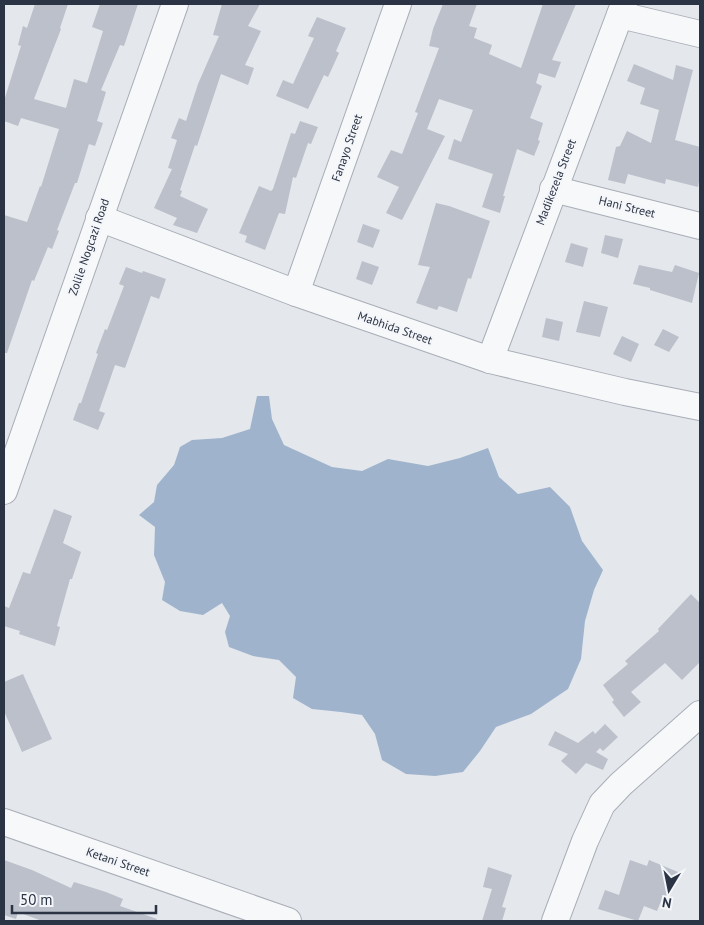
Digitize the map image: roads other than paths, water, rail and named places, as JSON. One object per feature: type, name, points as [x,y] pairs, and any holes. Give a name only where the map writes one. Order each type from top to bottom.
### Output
[{"type":"street","name":"Zolile Nogcazi Road","points":[[4,491],[175,4]]},
{"type":"street","name":"Fanayo Street","points":[[296,293],[398,4]]},
{"type":"street","points":[[622,9],[700,34]]},
{"type":"street","name":"Madikezela Street","points":[[490,360],[622,9]]},
{"type":"street","name":"Hani Street","points":[[553,189],[700,226]]},
{"type":"street","name":"Mabhida Street","points":[[99,218],[296,293],[490,360],[625,392],[700,407]]},
{"type":"street","points":[[555,921],[585,841],[602,804],[621,784],[700,714]]},
{"type":"street","name":"Ketani Street","points":[[4,822],[288,921]]},
{"type":"water","points":[[257,396],[269,396],[272,419],[284,445],[332,467],[362,471],[388,459],[428,466],[460,458],[488,448],[499,477],[518,494],[550,487],[570,507],[582,541],[603,570],[594,590],[585,621],[581,659],[568,689],[531,714],[496,727],[463,772],[435,776],[406,774],[382,760],[375,734],[362,715],[312,709],[293,698],[296,677],[279,660],[253,656],[229,647],[225,632],[230,616],[222,603],[203,615],[180,611],[162,600],[165,582],[154,555],[155,527],[139,515],[154,502],[157,485],[174,465],[180,447],[192,440],[222,438],[250,429]]}]
